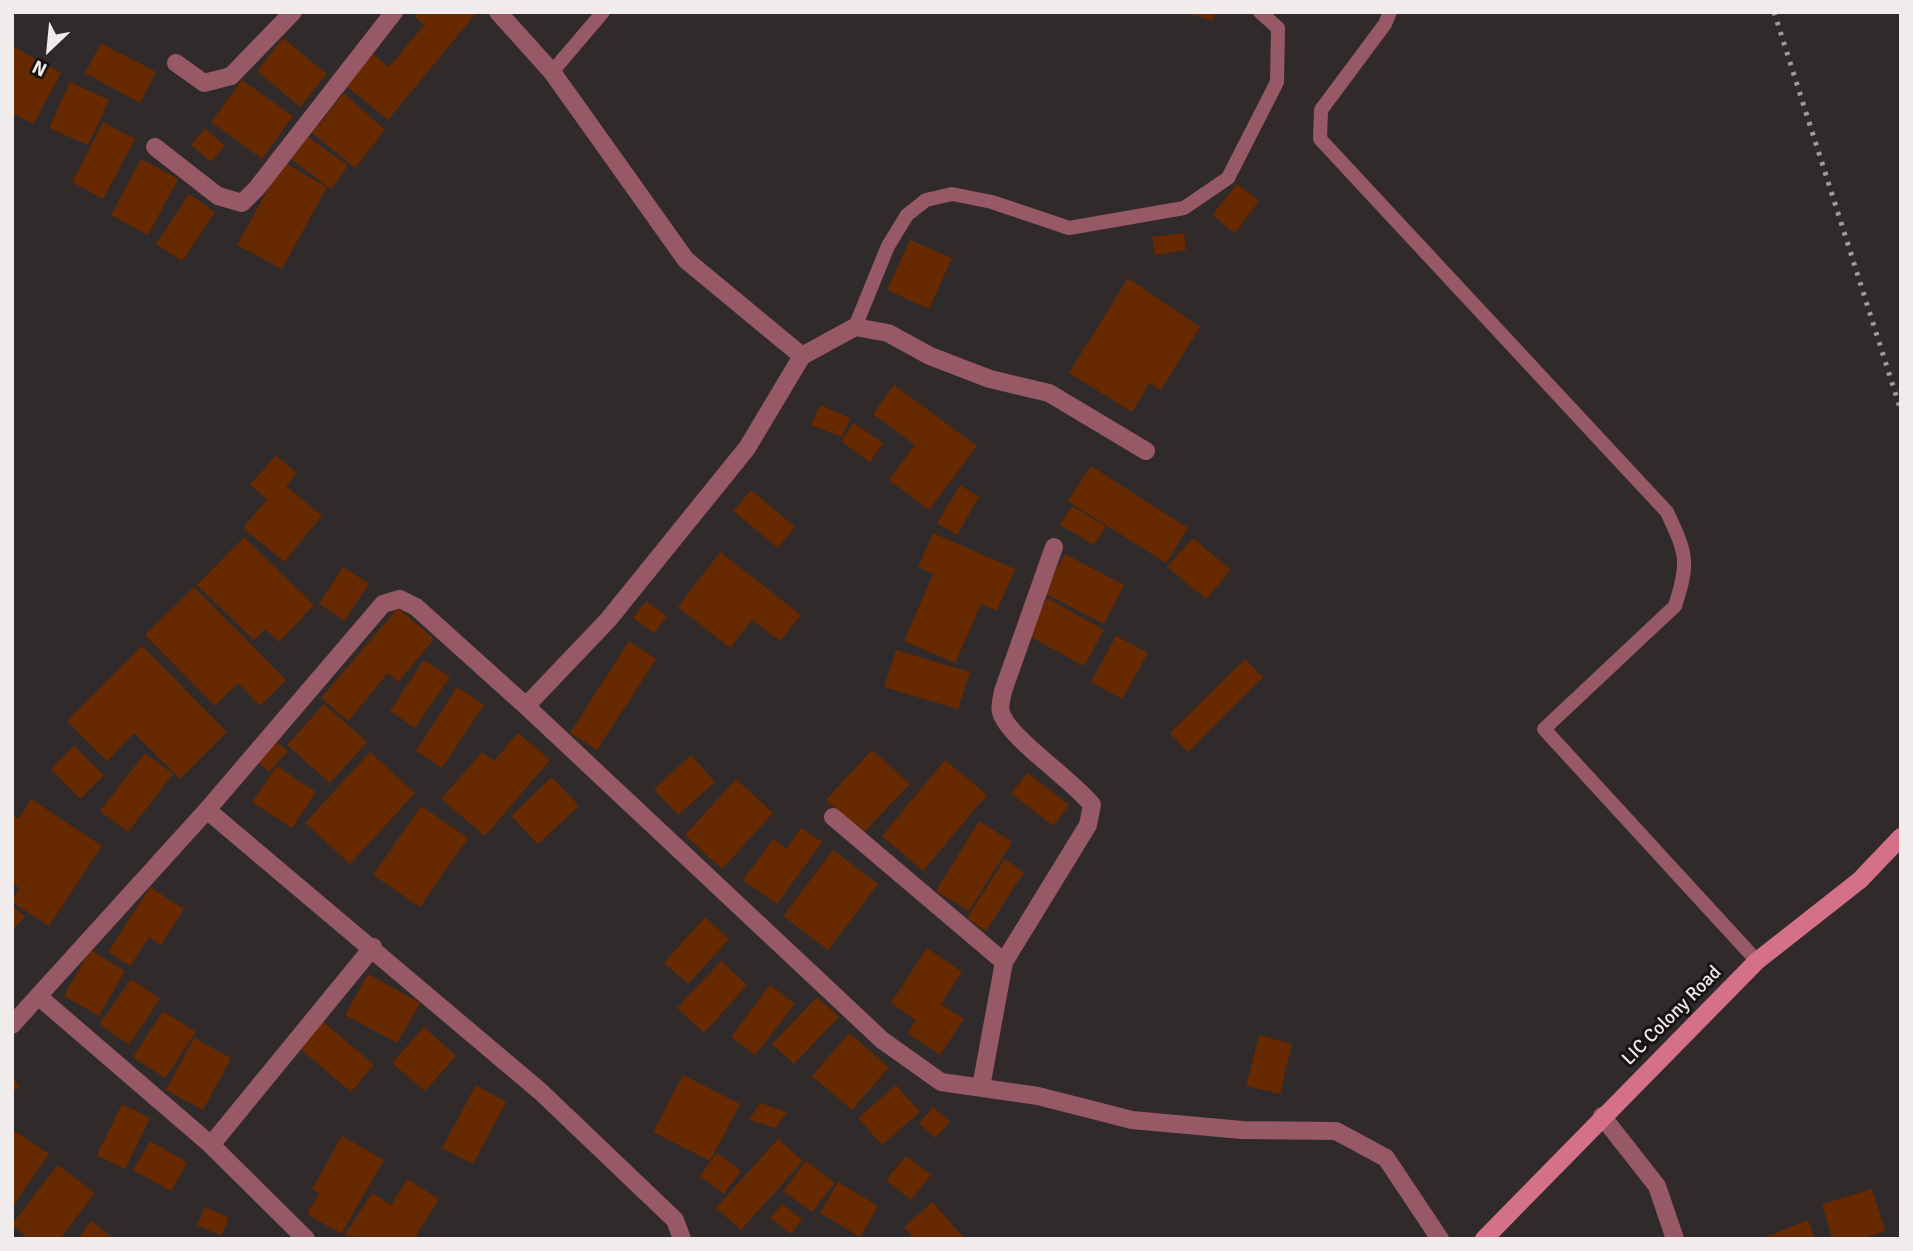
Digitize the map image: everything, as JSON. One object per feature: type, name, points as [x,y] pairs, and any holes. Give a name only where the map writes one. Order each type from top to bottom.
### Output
[{"type":"main road","name":"LIC Colony Road","points":[[1484,1239],[1757,961],[1860,880],[1901,837]]},
{"type":"street","points":[[176,63],[204,83],[231,76],[293,12]]},
{"type":"street","points":[[155,147],[218,196],[242,203],[394,12]]},
{"type":"street","points":[[498,12],[552,72],[686,260],[802,356]]},
{"type":"street","points":[[526,706],[608,620],[747,448],[802,356],[855,327],[888,333],[930,356],[990,379],[1049,393],[1146,451]]},
{"type":"street","points":[[981,1087],[1004,962],[1088,825],[1092,805],[1079,789],[1008,727],[1000,711],[1003,691],[1054,547]]},
{"type":"street","points":[[12,1025],[207,810],[383,604],[400,598],[416,607],[526,706],[882,1040],[941,1082],[1038,1096],[1132,1120],[1242,1130],[1336,1131],[1386,1158],[1440,1239]]},
{"type":"street","points":[[207,810],[373,947],[541,1092],[675,1220],[682,1239]]},
{"type":"street","points":[[833,817],[1004,962]]},
{"type":"street","points":[[211,1145],[373,947]]},
{"type":"street","points":[[38,996],[211,1145],[306,1239]]},
{"type":"street","points":[[1602,1116],[1657,1186],[1675,1239]]},
{"type":"lane","points":[[552,72],[603,12]]},
{"type":"lane","points":[[855,327],[888,246],[907,215],[926,200],[952,194],[992,202],[1069,229],[1184,208],[1228,178],[1277,82],[1279,28],[1261,12]]},
{"type":"lane","points":[[1390,12],[1385,24],[1321,110],[1320,139],[1667,512],[1686,552],[1684,581],[1675,606],[1544,729],[1757,961]]},
{"type":"building","points":[[418,12],[477,12],[388,120],[345,85],[372,53],[389,67],[424,25],[415,17]]},
{"type":"building","points":[[1183,12],[1215,12],[1213,21]]},
{"type":"building","points":[[283,38],[327,74],[300,107],[257,71]]},
{"type":"building","points":[[101,43],[156,72],[140,103],[85,73]]},
{"type":"building","points":[[12,46],[61,73],[33,124],[12,113]]},
{"type":"building","points":[[242,80],[293,116],[262,159],[211,122]]},
{"type":"building","points":[[70,82],[109,100],[88,145],[49,128]]},
{"type":"building","points":[[344,93],[385,130],[355,168],[312,133]]},
{"type":"building","points":[[103,122],[135,139],[103,199],[72,182]]},
{"type":"building","points":[[205,128],[225,146],[211,162],[191,145]]},
{"type":"building","points":[[307,136],[348,166],[331,189],[290,158]]},
{"type":"building","points":[[141,159],[178,179],[148,235],[111,215]]},
{"type":"building","points":[[283,162],[327,187],[282,269],[237,245]]},
{"type":"building","points":[[1237,184],[1259,201],[1235,233],[1212,215]]},
{"type":"building","points":[[189,194],[215,212],[182,261],[156,244]]},
{"type":"building","points":[[1184,233],[1186,250],[1155,255],[1152,237]]},
{"type":"building","points":[[910,240],[952,258],[929,309],[887,290]]},
{"type":"building","points":[[1128,278],[1200,327],[1161,390],[1149,383],[1132,412],[1069,373]]},
{"type":"building","points":[[894,385],[977,446],[929,510],[889,480],[915,445],[873,414]]},
{"type":"building","points":[[820,405],[850,418],[842,437],[811,425]]},
{"type":"building","points":[[854,423],[883,443],[870,462],[841,441]]},
{"type":"building","points":[[276,455],[297,473],[286,486],[322,516],[284,562],[243,528],[267,499],[250,485]]},
{"type":"building","points":[[1091,466],[1188,528],[1166,563],[1068,501]]},
{"type":"building","points":[[960,485],[979,497],[957,535],[937,523]]},
{"type":"building","points":[[751,490],[795,527],[778,548],[733,511]]},
{"type":"building","points":[[1072,506],[1106,526],[1094,545],[1060,525]]},
{"type":"building","points":[[933,533],[1015,569],[997,611],[981,604],[955,663],[904,641],[933,574],[918,567]]},
{"type":"building","points":[[244,537],[314,605],[279,642],[265,629],[254,640],[197,585]]},
{"type":"building","points":[[1193,538],[1231,570],[1206,599],[1167,567]]},
{"type":"building","points":[[720,552],[801,615],[780,641],[752,620],[730,648],[678,607]]},
{"type":"building","points":[[1065,554],[1124,585],[1104,624],[1044,593]]},
{"type":"building","points":[[343,567],[369,584],[344,621],[319,604]]},
{"type":"building","points":[[194,587],[286,680],[260,706],[238,683],[215,706],[145,635]]},
{"type":"building","points":[[1047,598],[1104,630],[1084,666],[1027,635]]},
{"type":"building","points":[[646,601],[667,616],[654,633],[633,618]]},
{"type":"building","points":[[398,608],[434,639],[398,682],[388,673],[348,721],[321,698]]},
{"type":"building","points":[[1116,636],[1148,653],[1122,699],[1091,682]]},
{"type":"building","points":[[629,641],[656,659],[597,750],[570,733]]},
{"type":"building","points":[[142,646],[227,732],[180,779],[134,733],[107,761],[67,721]]},
{"type":"building","points":[[896,650],[970,672],[958,709],[884,687]]},
{"type":"building","points":[[1245,659],[1263,677],[1188,752],[1170,733]]},
{"type":"building","points":[[424,660],[450,677],[415,728],[390,711]]},
{"type":"building","points":[[457,687],[484,705],[442,768],[416,751]]},
{"type":"building","points":[[324,704],[367,742],[330,783],[287,745]]},
{"type":"building","points":[[518,733],[550,760],[485,836],[441,799],[482,752],[494,761]]},
{"type":"building","points":[[273,739],[288,751],[269,772],[255,759]]},
{"type":"building","points":[[74,746],[104,775],[80,799],[51,769]]},
{"type":"building","points":[[872,750],[910,784],[863,833],[826,800]]},
{"type":"building","points":[[370,752],[415,793],[350,864],[305,823]]},
{"type":"building","points":[[145,753],[173,774],[128,832],[100,811]]},
{"type":"building","points":[[691,755],[715,782],[678,815],[654,789]]},
{"type":"building","points":[[945,760],[987,795],[923,871],[882,836]]},
{"type":"building","points":[[277,766],[316,792],[292,828],[252,802]]},
{"type":"building","points":[[1028,773],[1069,805],[1053,826],[1011,793]]},
{"type":"building","points":[[552,777],[579,806],[538,844],[511,816]]},
{"type":"building","points":[[736,779],[773,813],[722,869],[685,835]]},
{"type":"building","points":[[31,799],[102,846],[49,926],[12,902],[19,888],[12,883],[12,815],[19,819]]},
{"type":"building","points":[[421,806],[468,838],[420,907],[373,875]]},
{"type":"building","points":[[979,821],[1012,842],[969,911],[936,891]]},
{"type":"building","points":[[801,828],[822,842],[777,904],[743,880],[773,839],[786,849]]},
{"type":"building","points":[[833,850],[878,884],[828,950],[783,916]]},
{"type":"building","points":[[1005,859],[1024,872],[986,931],[967,918]]},
{"type":"building","points":[[150,887],[184,909],[161,945],[149,937],[130,966],[108,952]]},
{"type":"building","points":[[12,905],[25,917],[12,930]]},
{"type":"building","points":[[705,917],[729,939],[688,984],[664,963]]},
{"type":"building","points":[[927,948],[962,972],[941,1004],[964,1019],[940,1055],[907,1033],[916,1020],[891,1003]]},
{"type":"building","points":[[90,950],[125,971],[99,1016],[64,996]]},
{"type":"building","points":[[721,961],[747,985],[704,1033],[677,1008]]},
{"type":"building","points":[[368,974],[420,1003],[397,1043],[345,1015]]},
{"type":"building","points":[[131,979],[160,999],[129,1045],[99,1024]]},
{"type":"building","points":[[770,985],[795,1004],[755,1055],[731,1037]]},
{"type":"building","points":[[817,997],[839,1017],[794,1064],[772,1044]]},
{"type":"building","points":[[163,1011],[196,1032],[165,1078],[133,1057]]},
{"type":"building","points":[[321,1020],[374,1065],[351,1092],[298,1047]]},
{"type":"building","points":[[424,1027],[456,1056],[425,1091],[392,1063]]},
{"type":"building","points":[[849,1033],[889,1067],[852,1110],[812,1076]]},
{"type":"building","points":[[1259,1035],[1292,1044],[1280,1094],[1246,1086]]},
{"type":"building","points":[[194,1038],[231,1058],[203,1110],[166,1090]]},
{"type":"building","points":[[12,1073],[19,1088],[12,1091]]},
{"type":"building","points":[[683,1075],[740,1104],[710,1161],[653,1132]]},
{"type":"building","points":[[476,1085],[506,1102],[473,1164],[442,1148]]},
{"type":"building","points":[[896,1085],[920,1112],[882,1145],[858,1118]]},
{"type":"building","points":[[760,1103],[787,1112],[775,1128],[749,1120]]},
{"type":"building","points":[[122,1104],[150,1118],[125,1169],[97,1155]]},
{"type":"building","points":[[933,1107],[950,1122],[935,1138],[919,1123]]},
{"type":"building","points":[[12,1129],[49,1154],[12,1207]]},
{"type":"building","points":[[342,1136],[384,1160],[341,1234],[307,1214],[319,1194],[312,1189]]},
{"type":"building","points":[[778,1139],[803,1161],[741,1230],[716,1208]]},
{"type":"building","points":[[150,1141],[187,1162],[171,1191],[133,1170]]},
{"type":"building","points":[[717,1153],[741,1171],[724,1194],[700,1176]]},
{"type":"building","points":[[906,1156],[931,1175],[911,1200],[886,1180]]},
{"type":"building","points":[[806,1161],[835,1183],[812,1212],[783,1191]]},
{"type":"building","points":[[58,1165],[95,1193],[60,1239],[28,1239],[12,1224]]},
{"type":"building","points":[[407,1179],[439,1199],[414,1239],[344,1236],[372,1193],[391,1205]]},
{"type":"building","points":[[838,1182],[878,1206],[860,1237],[820,1213]]},
{"type":"building","points":[[1872,1189],[1885,1231],[1860,1239],[1832,1239],[1822,1204]]},
{"type":"building","points":[[932,1202],[965,1239],[915,1239],[904,1227]]},
{"type":"building","points":[[782,1204],[802,1219],[791,1234],[770,1218]]},
{"type":"building","points":[[205,1207],[229,1218],[221,1236],[197,1225]]},
{"type":"building","points":[[1808,1220],[1815,1239],[1761,1239]]},
{"type":"building","points":[[91,1221],[114,1239],[78,1239]]},
{"type":"railway","points":[[1774,12],[1901,411]]}]
